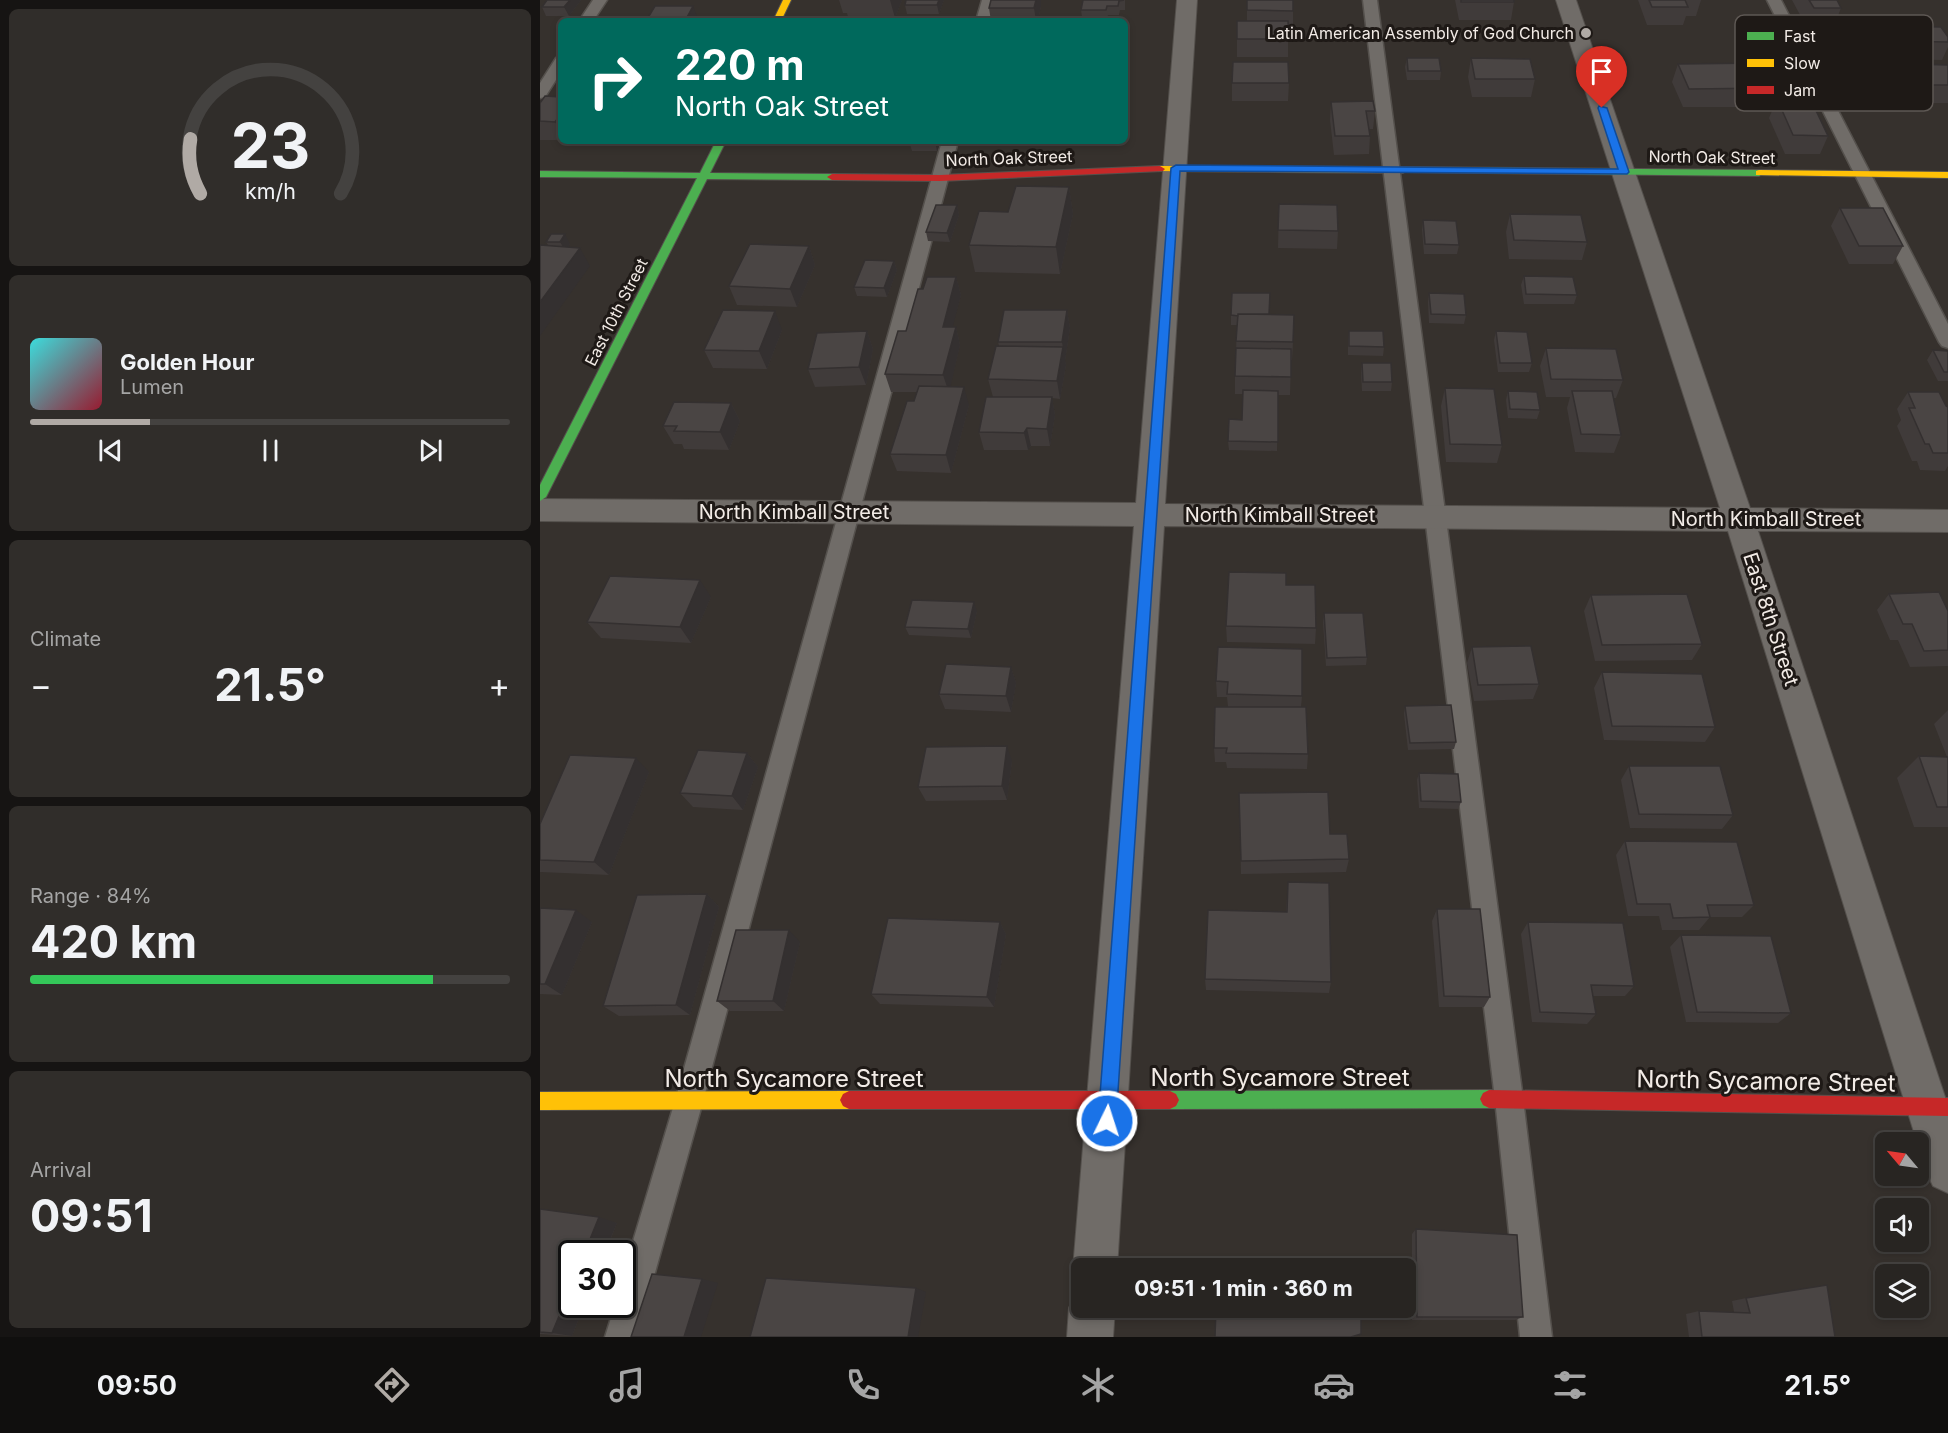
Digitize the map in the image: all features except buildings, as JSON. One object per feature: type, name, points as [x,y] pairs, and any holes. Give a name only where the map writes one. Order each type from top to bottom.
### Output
[{"type":"street","points":[[778,18],[787,0]]},
{"type":"street","points":[[1096,1258],[1187,0]]},
{"type":"street","name":"East 8th Street","points":[[1566,0],[1938,1107],[1948,1171]]},
{"type":"street","name":"East 10th Street","points":[[540,498],[720,144]]},
{"type":"street","name":"North Oak Street","points":[[540,174],[940,178],[1176,168],[1948,175]]},
{"type":"street","name":"North Kimball Street","points":[[540,510],[1948,521]]},
{"type":"street","name":"North Sycamore Street","points":[[540,1101],[1509,1099],[1938,1107]]},
{"type":"street","points":[[1090,1337],[1091,1318]]},
{"type":"lane","points":[[588,18],[600,0]]},
{"type":"lane","points":[[984,18],[989,0]]},
{"type":"lane","points":[[1370,0],[1509,1099],[1536,1337]]},
{"type":"lane","points":[[1774,0],[1782,15]]},
{"type":"lane","points":[[540,94],[558,66]]},
{"type":"lane","points":[[1831,111],[1948,342]]},
{"type":"lane","points":[[621,1337],[688,1101],[949,144]]},
{"type":"traffic: fast","points":[[540,497],[719,144]]},
{"type":"traffic: fast","points":[[1403,170],[1759,173]]},
{"type":"traffic: fast","points":[[540,174],[832,177]]},
{"type":"traffic: fast","points":[[1170,1100],[1489,1099]]},
{"type":"traffic: slow","points":[[778,18],[787,0]]},
{"type":"traffic: slow","points":[[1160,169],[1403,170]]},
{"type":"traffic: slow","points":[[1759,173],[1948,175]]},
{"type":"traffic: slow","points":[[540,1101],[849,1100]]},
{"type":"traffic: jam","points":[[832,177],[940,178],[1160,169]]},
{"type":"traffic: jam","points":[[1489,1099],[1948,1107]]},
{"type":"traffic: jam","points":[[849,1100],[1170,1100]]},
{"type":"place","name":"Latin American Assembly of God Church","points":[[1586,33]]},
{"type":"route","points":[[1107,1121],[1176,168],[1624,172],[1602,108]]}]
